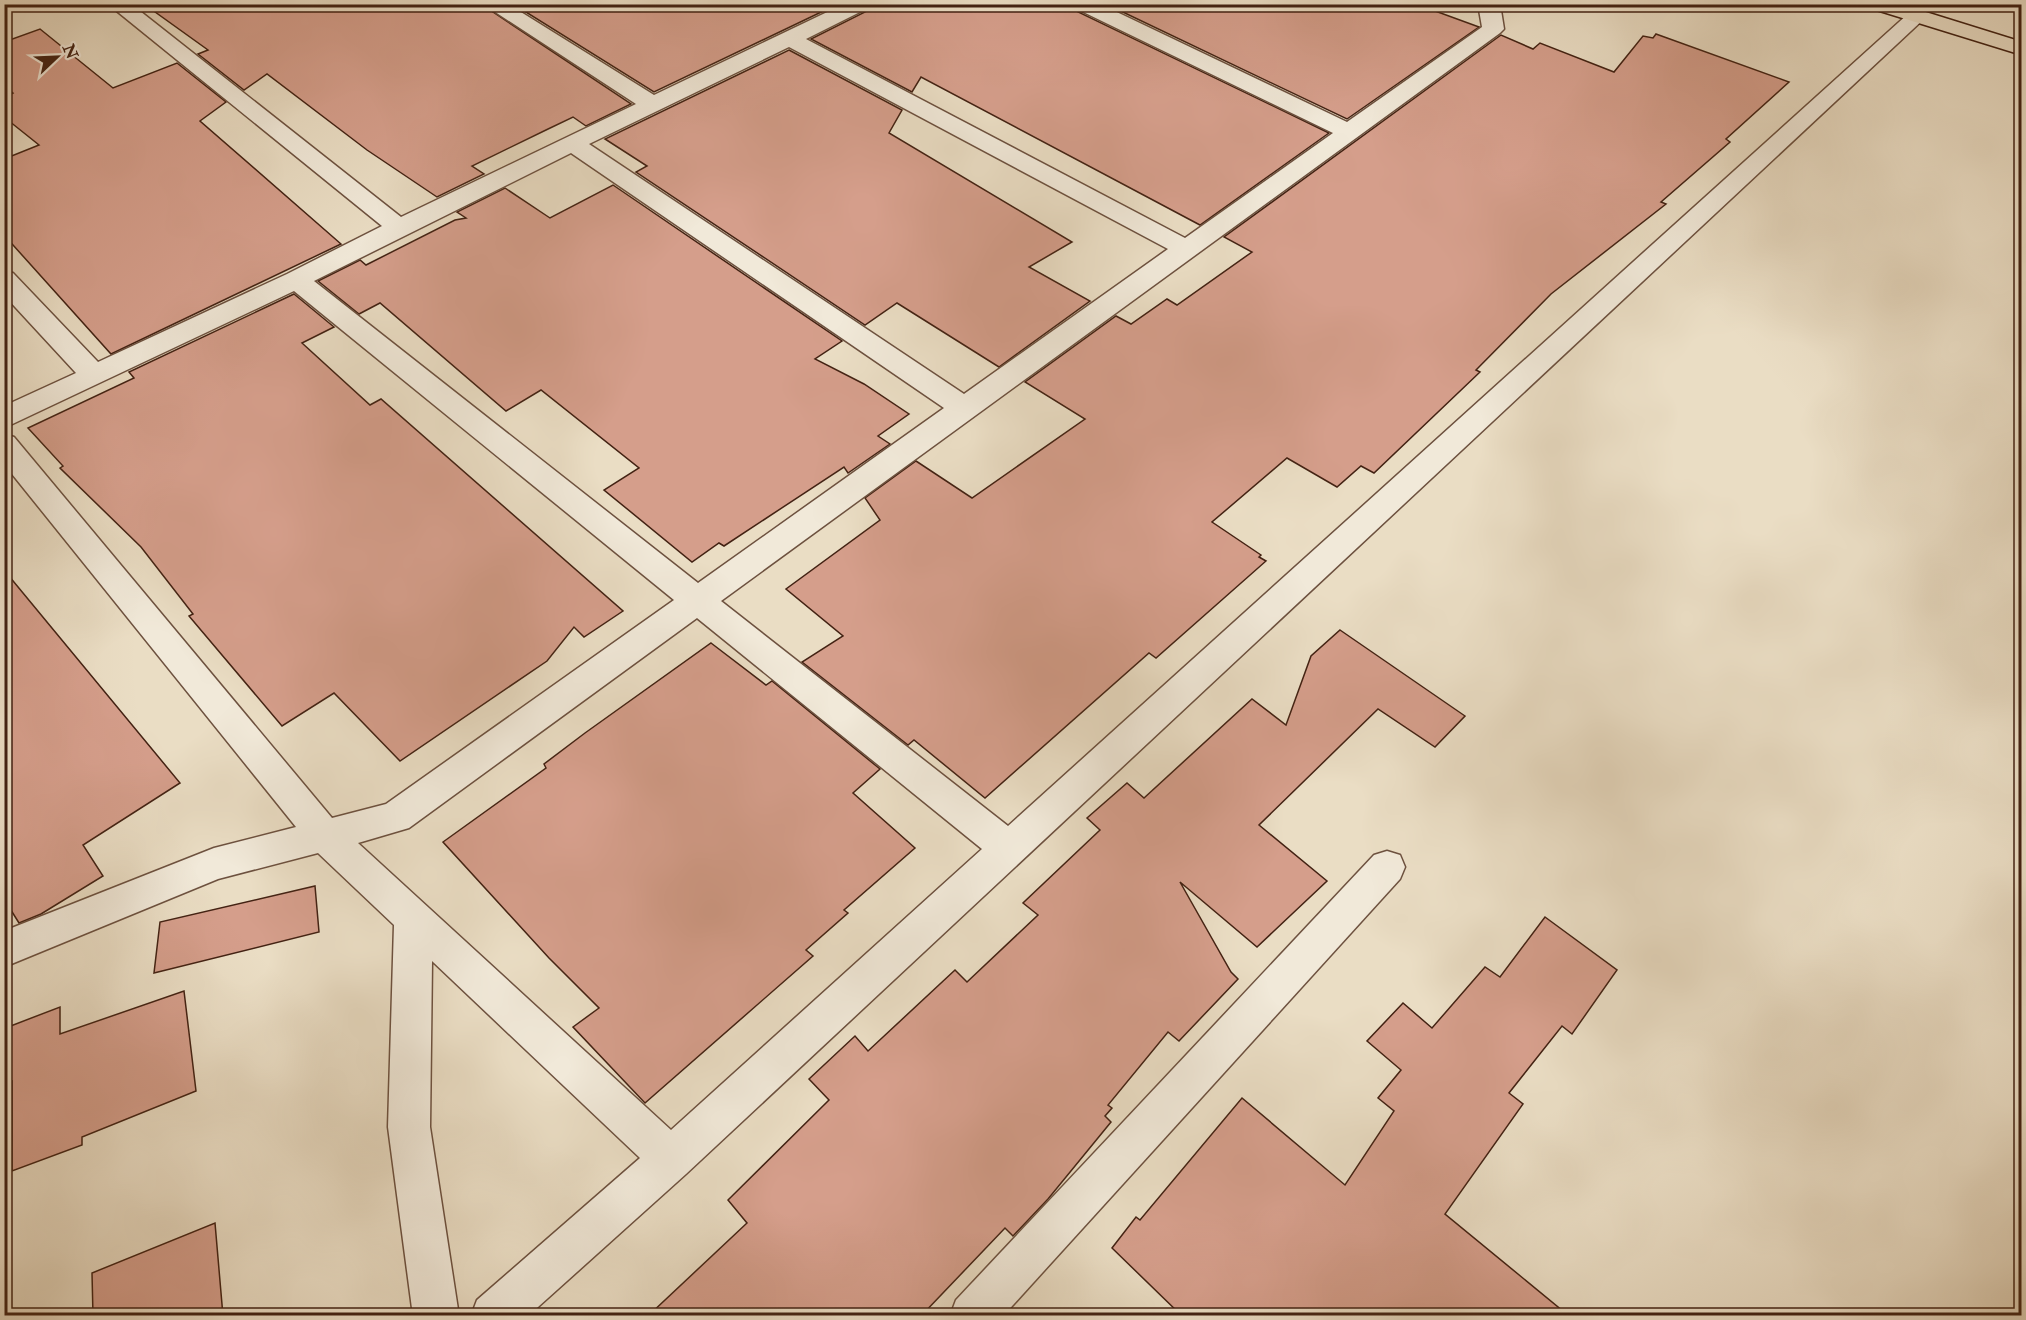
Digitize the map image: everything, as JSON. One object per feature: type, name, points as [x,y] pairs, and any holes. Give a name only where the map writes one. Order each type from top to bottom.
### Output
[{"type":"main road","points":[[1876,4],[2022,49]]},
{"type":"street","points":[[118,4],[399,227]]},
{"type":"street","points":[[493,4],[654,105]]},
{"type":"street","points":[[1082,4],[1349,132]]},
{"type":"street","points":[[4,949],[214,864],[396,817],[1492,29],[1490,5],[1488,4]]},
{"type":"street","points":[[4,418],[296,280],[399,227],[859,5]]},
{"type":"street","points":[[493,1316],[670,1159],[1916,17]]},
{"type":"street","points":[[790,39],[1187,249]]},
{"type":"street","points":[[573,144],[964,408]]},
{"type":"street","points":[[4,279],[94,375]]},
{"type":"street","points":[[296,280],[1009,849]]},
{"type":"street","points":[[4,444],[326,836],[670,1159]]},
{"type":"street","points":[[972,1316],[1387,867]]},
{"type":"street","points":[[413,917],[409,1127],[436,1316]]},
{"type":"building","points":[[144,4],[481,4],[631,104],[586,126],[573,117],[472,166],[484,174],[437,197],[367,150],[267,74],[244,90],[198,54],[208,50]]},
{"type":"building","points":[[513,4],[838,4],[654,92]]},
{"type":"building","points":[[873,4],[1070,4],[1074,10],[1329,133],[1200,225],[921,77],[912,92],[811,39],[869,10]]},
{"type":"building","points":[[1106,4],[1416,4],[1479,27],[1347,119]]},
{"type":"building","points":[[40,29],[113,88],[177,63],[226,102],[200,121],[341,244],[111,354],[4,235],[4,159],[39,145],[4,117],[4,98],[13,93],[4,85],[4,42]]},
{"type":"building","points":[[1656,34],[1789,82],[1726,139],[1730,142],[1661,202],[1666,204],[1551,294],[1476,370],[1480,372],[1374,473],[1361,466],[1337,487],[1287,458],[1212,522],[1261,555],[1259,557],[1266,561],[1156,658],[1149,653],[985,798],[914,740],[908,745],[802,662],[843,636],[786,589],[880,520],[865,498],[916,461],[972,498],[1085,419],[1025,382],[1116,316],[1131,324],[1167,299],[1177,305],[1252,252],[1224,237],[1501,35],[1533,49],[1540,43],[1614,72],[1643,36],[1653,38]]},
{"type":"building","points":[[789,50],[902,110],[889,133],[1072,242],[1029,267],[1090,301],[999,367],[897,303],[865,325],[636,172],[647,166],[605,139]]},
{"type":"building","points":[[613,185],[842,341],[815,359],[864,384],[909,414],[878,436],[890,444],[848,473],[844,467],[724,546],[719,543],[692,562],[604,490],[639,468],[541,390],[506,411],[380,303],[359,314],[318,281],[360,260],[366,265],[455,220],[466,218],[457,212],[505,188],[550,218]]},
{"type":"building","points":[[294,294],[334,327],[302,343],[370,405],[381,399],[623,611],[584,637],[574,627],[547,661],[400,761],[334,693],[282,726],[189,616],[193,614],[141,547],[60,468],[63,466],[28,428],[134,378],[129,372]]},
{"type":"building","points":[[4,570],[180,783],[83,845],[103,876],[41,914],[19,923],[4,899]]},
{"type":"building","points":[[1340,630],[1465,716],[1435,747],[1378,709],[1259,825],[1327,881],[1257,947],[1180,882],[1231,972],[1238,979],[1179,1041],[1168,1032],[1108,1105],[1112,1108],[1105,1116],[1111,1122],[1048,1199],[1013,1236],[1005,1228],[921,1316],[648,1316],[747,1223],[728,1200],[829,1100],[809,1079],[855,1036],[868,1051],[955,970],[967,982],[1038,915],[1023,903],[1100,830],[1087,818],[1127,783],[1144,798],[1252,699],[1286,725],[1311,656]]},
{"type":"building","points":[[711,643],[766,685],[772,681],[880,769],[853,793],[915,848],[844,910],[848,913],[806,950],[813,956],[645,1103],[573,1027],[599,1008],[549,958],[443,842],[546,768],[544,764],[585,733]]},
{"type":"building","points":[[315,886],[319,932],[154,973],[160,922]]},
{"type":"building","points":[[1545,917],[1617,970],[1572,1034],[1562,1026],[1509,1093],[1523,1104],[1445,1214],[1569,1316],[1182,1316],[1112,1248],[1136,1217],[1140,1220],[1242,1098],[1345,1185],[1394,1111],[1378,1098],[1401,1070],[1367,1041],[1403,1003],[1432,1028],[1485,967],[1500,977]]},
{"type":"building","points":[[184,991],[196,1091],[82,1137],[82,1145],[12,1171],[12,1081],[4,1084],[4,1036],[8,1035],[8,1027],[60,1007],[60,1034]]},
{"type":"building","points":[[215,1223],[223,1316],[93,1316],[92,1273]]}]
